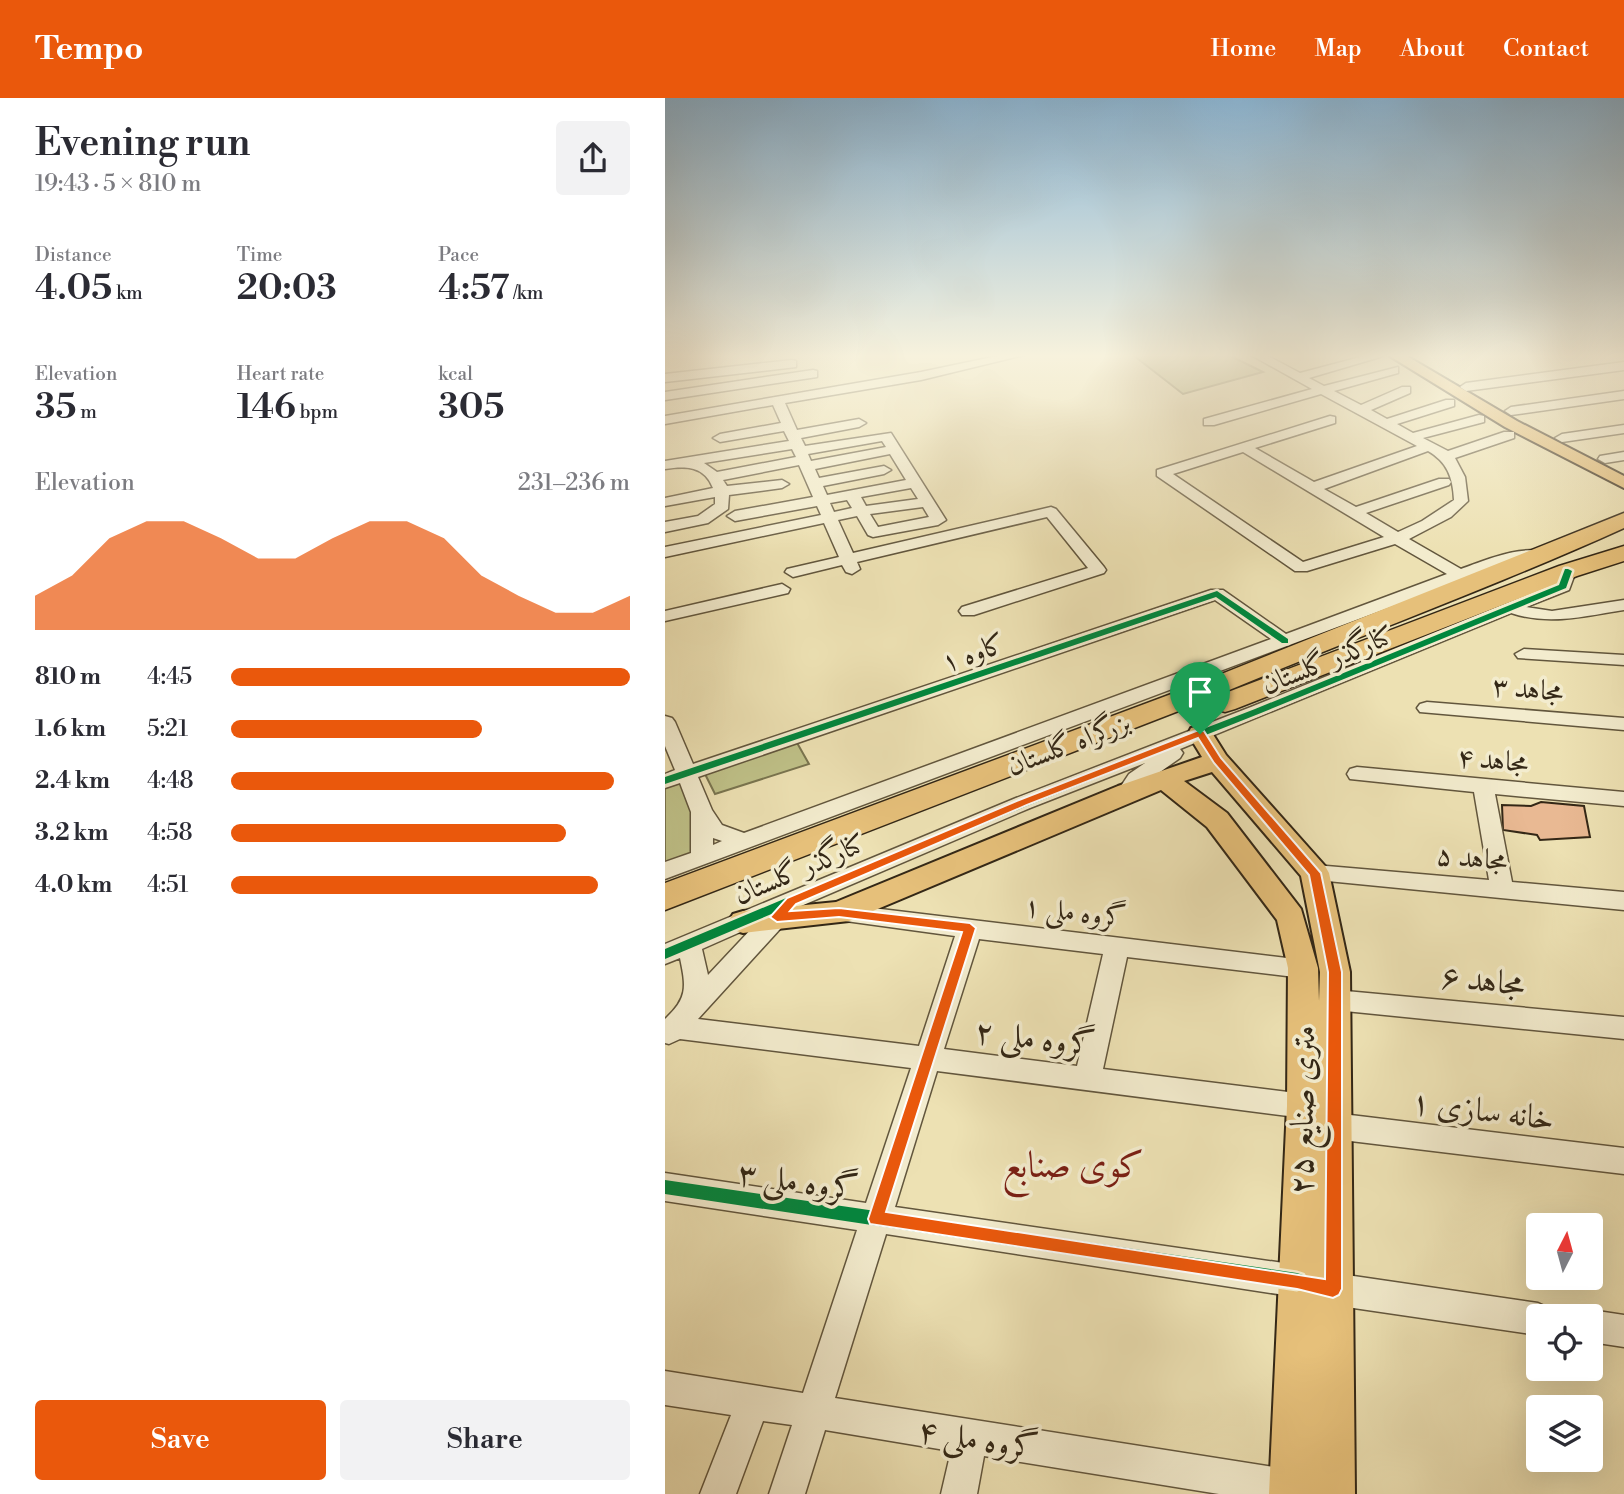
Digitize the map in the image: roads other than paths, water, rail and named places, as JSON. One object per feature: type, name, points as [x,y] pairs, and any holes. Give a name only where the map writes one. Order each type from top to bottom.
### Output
[{"type":"highway","name":"بزرگراه گلستان","points":[[1556,563],[1624,520]]},
{"type":"highway","name":"بزرگراه گلستان","points":[[665,897],[1184,699],[1556,563],[1624,553]]},
{"type":"highway","name":"بزرگراه گلستان","points":[[665,918],[906,824],[1101,753],[1193,713],[1314,652]]},
{"type":"main road","points":[[1504,420],[1624,483]]},
{"type":"main road","points":[[1528,420],[1624,469]]},
{"type":"main road","points":[[743,922],[784,909],[839,913],[1164,779],[1209,747]]},
{"type":"main road","name":"۲۵ متری صنایع","points":[[1209,747],[1315,873],[1334,1126],[1292,1491]]},
{"type":"main road","name":"۲۵ متری صنایع","points":[[1164,779],[1217,820],[1291,917],[1324,980],[1304,1106],[1332,1494]]},
{"type":"street","points":[[786,420],[849,564]]},
{"type":"street","points":[[1209,422],[1216,420]]},
{"type":"street","points":[[1330,420],[1162,473],[1301,568],[1394,538],[1447,514],[1461,501],[1457,470],[1447,456],[1379,420]]},
{"type":"street","points":[[1386,424],[1398,420]]},
{"type":"street","points":[[1412,437],[1475,420]]},
{"type":"street","points":[[665,502],[718,484],[859,422]]},
{"type":"street","points":[[1562,438],[1624,429]]},
{"type":"street","points":[[1447,456],[1509,435]]},
{"type":"street","points":[[720,438],[798,447],[894,449],[939,520],[873,531],[852,495]]},
{"type":"street","points":[[1313,488],[1429,446]]},
{"type":"street","points":[[665,465],[798,447]]},
{"type":"street","points":[[1244,447],[1459,575]]},
{"type":"street","points":[[1605,459],[1624,456]]},
{"type":"street","points":[[665,527],[703,520],[723,506],[712,472],[689,461]]},
{"type":"street","points":[[814,484],[884,470]]},
{"type":"street","points":[[1353,513],[1444,482]]},
{"type":"street","points":[[735,516],[916,483]]},
{"type":"street","points":[[718,484],[782,484]]},
{"type":"street","points":[[665,552],[860,511]]},
{"type":"street","points":[[793,572],[849,564],[1051,512],[1098,570],[968,611]]},
{"type":"street","points":[[665,564],[769,541]]},
{"type":"street","name":"کنارگذر گلستان","points":[[665,872],[744,842],[1314,652],[1459,575],[1506,558],[1556,563],[1563,586],[1209,747],[1023,803],[784,909]]},
{"type":"street","points":[[665,616],[782,589]]},
{"type":"street","name":"کاوه ۱","points":[[665,781],[1217,594],[1314,652]]},
{"type":"street","points":[[1511,608],[1533,615],[1552,616],[1624,605]]},
{"type":"street","points":[[1524,653],[1624,660]]},
{"type":"street","name":"مجاهد ۳","points":[[1427,708],[1624,724]]},
{"type":"street","points":[[665,722],[702,812],[714,830],[744,842]]},
{"type":"street","points":[[1127,792],[1136,779],[1209,747]]},
{"type":"street","name":"مجاهد ۴","points":[[1357,774],[1624,799]]},
{"type":"street","points":[[1483,786],[1502,890]]},
{"type":"street","points":[[702,812],[702,858]]},
{"type":"street","name":"۵ مجاهد","points":[[1315,873],[1624,901]]},
{"type":"street","points":[[670,1032],[784,909]]},
{"type":"street","name":"گروه ملی ۱","points":[[839,913],[1117,946],[1324,980]]},
{"type":"street","name":"کنارگذر گلستان","points":[[665,954],[743,922]]},
{"type":"street","points":[[787,1494],[970,928]]},
{"type":"street","points":[[670,1032],[699,990],[689,946]]},
{"type":"street","points":[[1087,1079],[1117,946]]},
{"type":"street","name":"۶ مجاهد","points":[[1324,980],[1624,1028]]},
{"type":"street","name":"گروه ملی ۲","points":[[670,1032],[927,1059],[1304,1106]]},
{"type":"street","name":"خانه سازی ۱","points":[[1334,1126],[1624,1161]]},
{"type":"street","name":"گروه ملی ۳","points":[[665,1187],[1526,1317]]},
{"type":"street","points":[[1603,1328],[1624,1331]]},
{"type":"street","name":"گروه ملی ۴","points":[[665,1388],[1292,1491]]},
{"type":"street","points":[[718,1494],[753,1402]]},
{"type":"street","points":[[959,1494],[971,1437]]},
{"type":"district","name":"کوی صنابع","points":[[1073,1164]]}]
